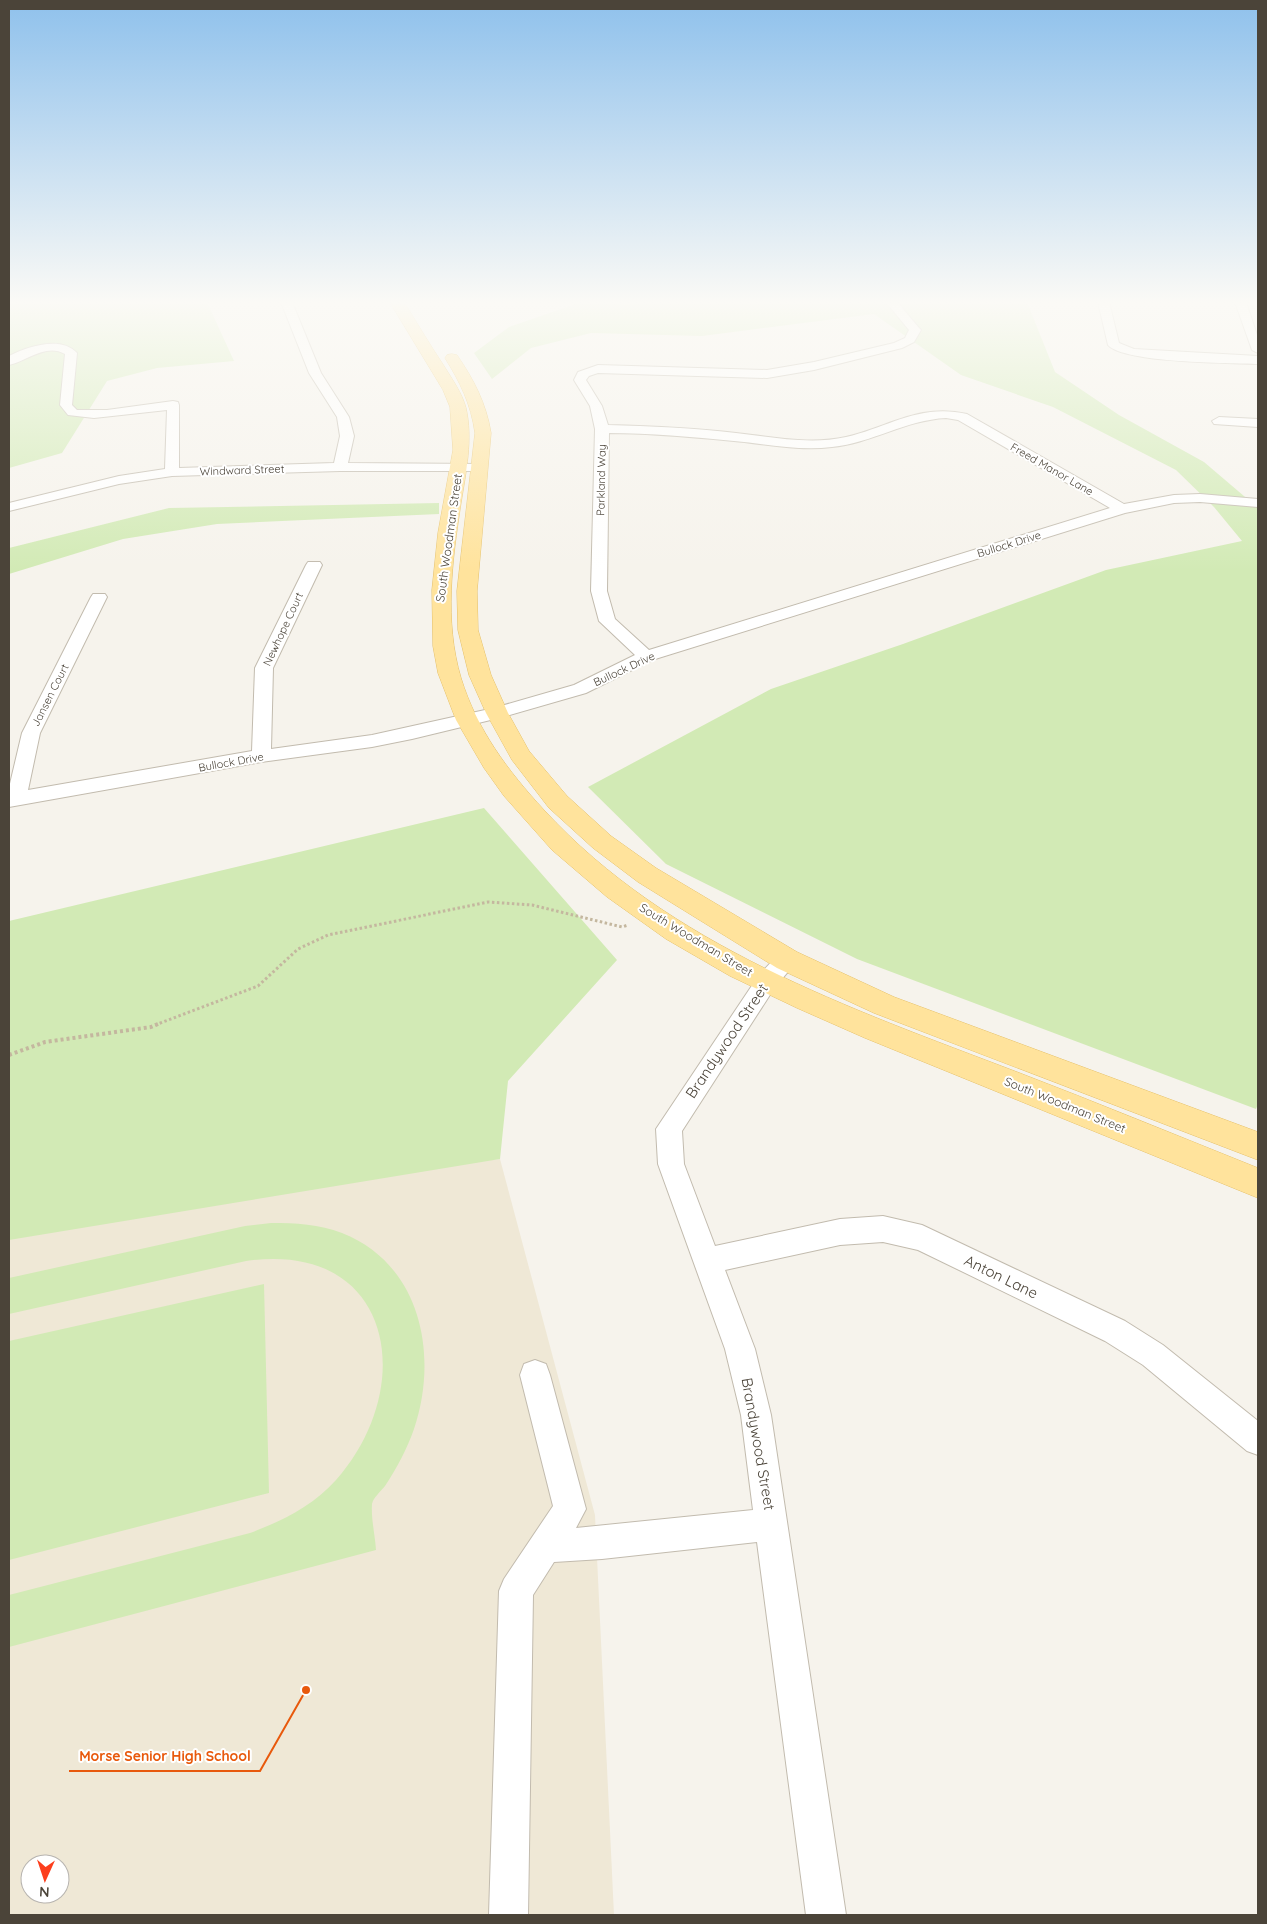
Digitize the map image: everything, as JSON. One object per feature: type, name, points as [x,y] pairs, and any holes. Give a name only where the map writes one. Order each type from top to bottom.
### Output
[{"type":"main road","name":"South Woodman Street","points":[[452,392],[458,407],[469,468],[468,630],[480,675],[497,712],[520,755],[558,802],[602,842],[777,971],[843,1017],[1258,1183]]},
{"type":"main road","name":"South Woodman Street","points":[[473,392],[480,411],[482,434],[469,468],[440,597],[440,630],[449,673],[465,720],[496,769],[534,818],[586,867],[651,915],[730,962],[777,971],[901,1012],[1258,1146]]},
{"type":"street","points":[[67,392],[66,404],[68,409],[75,413],[92,414],[173,405],[172,472]]},
{"type":"street","points":[[327,392],[343,417],[347,436],[340,467]]},
{"type":"street","name":"Parkland Way","points":[[587,392],[596,406],[602,429],[599,592],[607,620],[646,656]]},
{"type":"street","name":"Freed Manor Lane","points":[[602,429],[646,429],[788,443],[824,444],[864,437],[927,414],[962,416],[1122,509]]},
{"type":"street","points":[[1219,421],[1258,423]]},
{"type":"street","name":"Windward Street","points":[[9,507],[119,480],[172,472],[340,467],[469,468]]},
{"type":"street","name":"Bullock Drive","points":[[12,799],[261,756],[372,741],[465,720],[580,689],[646,656],[1122,509],[1174,499],[1200,498],[1258,502]]},
{"type":"street","name":"Newhope Court","points":[[261,756],[264,668],[314,565]]},
{"type":"street","name":"Jansen Court","points":[[12,799],[31,733],[99,597]]},
{"type":"street","name":"Brandywood Street","points":[[777,971],[669,1129],[671,1164],[740,1349],[754,1406],[826,1915]]},
{"type":"street","name":"Anton Lane","points":[[708,1261],[861,1229],[883,1229],[922,1238],[1115,1331],[1153,1355],[1258,1440]]},
{"type":"street","points":[[508,1915],[516,1591],[570,1509],[535,1375]]},
{"type":"street","points":[[546,1546],[602,1543],[772,1524]]},
{"type":"path","points":[[9,1055],[46,1042],[151,1027],[192,1012],[258,986],[298,948],[328,935],[488,902],[532,904],[622,927],[651,915]]},
{"type":"shaded area","points":[[500,1159],[595,1515],[614,1915],[9,1915],[9,1235],[345,1177]]},
{"type":"green space","points":[[9,392],[100,392],[62,453],[9,468]]},
{"type":"green space","points":[[1009,392],[1084,392],[1119,415],[1204,462],[1258,508],[1258,1104],[1256,1109],[857,959],[666,864],[588,787],[771,689],[903,644],[1106,570],[1242,541],[1214,507],[1176,470],[1053,407]]},
{"type":"green space","points":[[439,503],[439,514],[217,524],[123,539],[9,574],[9,548],[169,508]]},
{"type":"green space","points":[[484,808],[617,960],[508,1081],[500,1159],[9,1240],[9,921]]},
{"type":"green space","points":[[271,1223],[325,1228],[342,1233],[369,1247],[390,1266],[406,1289],[417,1315],[423,1343],[424,1372],[421,1401],[414,1429],[405,1451],[385,1486],[375,1497],[372,1504],[376,1550],[9,1647],[9,1595],[250,1533],[285,1518],[317,1498],[336,1480],[362,1443],[378,1403],[383,1364],[377,1327],[361,1296],[334,1273],[295,1261],[246,1261],[9,1314],[9,1278],[245,1226]]},
{"type":"green space","points":[[264,1284],[269,1493],[9,1560],[9,1341]]},
{"type":"place","name":"Morse Senior High School","points":[[306,1690]]}]
